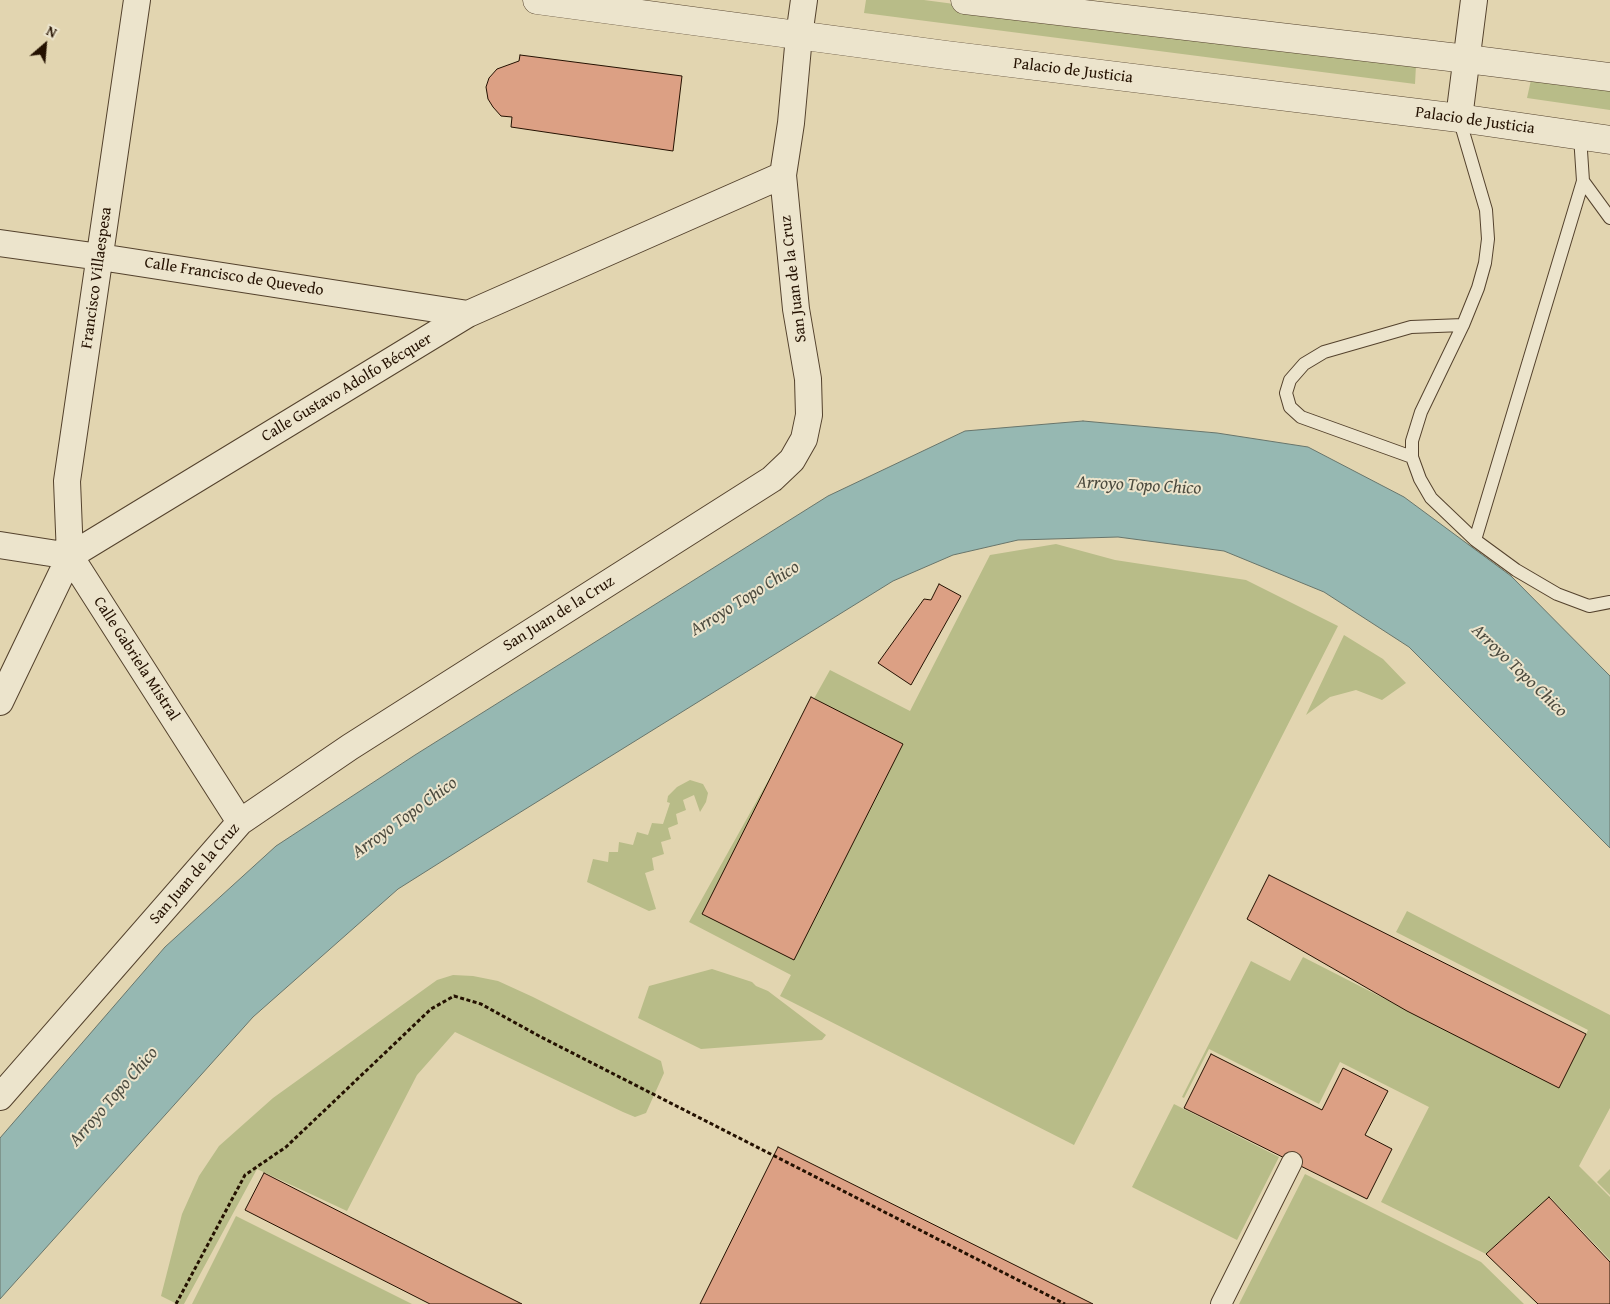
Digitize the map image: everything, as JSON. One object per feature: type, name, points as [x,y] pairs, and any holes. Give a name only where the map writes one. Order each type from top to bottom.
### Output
[{"type":"street","name":"Francisco Villaespesa","points":[[70,556],[67,482],[137,0]]},
{"type":"street","name":"Palacio de Justicia","points":[[537,0],[799,36],[1460,118],[1610,140]]},
{"type":"street","name":"San Juan de la Cruz","points":[[0,1097],[240,822],[350,747],[772,479],[792,460],[804,439],[809,415],[808,379],[796,309],[782,175],[791,123],[804,0]]},
{"type":"street","points":[[965,0],[1467,59],[1610,78]]},
{"type":"street","points":[[1460,118],[1474,0]]},
{"type":"street","name":"Calle Gustavo Adolfo Bécquer","points":[[70,556],[468,314],[782,175]]},
{"type":"street","name":"Calle Francisco de Quevedo","points":[[0,243],[100,256],[468,314]]},
{"type":"street","points":[[0,545],[70,556],[0,702]]},
{"type":"street","name":"Calle Gabriela Mistral","points":[[70,556],[240,822]]},
{"type":"street","points":[[1221,1304],[1292,1162]]},
{"type":"lane","points":[[1460,118],[1486,210],[1488,239],[1485,262],[1478,288],[1463,325],[1421,412],[1412,441],[1412,458],[1420,479],[1431,498],[1475,540],[1516,570],[1557,594],[1589,606],[1610,602]]},
{"type":"lane","points":[[1475,540],[1584,181],[1580,136]]},
{"type":"lane","points":[[1584,181],[1610,218]]},
{"type":"lane","points":[[1412,458],[1301,417],[1290,407],[1286,393],[1290,380],[1304,364],[1324,352],[1411,327],[1463,325]]},
{"type":"path","points":[[176,1304],[245,1175],[286,1147],[431,1009],[454,996],[481,1004],[1065,1304]]},
{"type":"green space","points":[[866,0],[924,0],[1416,65],[1415,84],[864,13]]},
{"type":"green space","points":[[1531,80],[1610,90],[1610,110],[1527,98]]},
{"type":"green space","points":[[1056,544],[1115,560],[1246,580],[1338,626],[1074,1145],[780,996],[791,975],[689,922],[830,670],[910,711],[990,555]]},
{"type":"green space","points":[[1344,635],[1383,659],[1406,683],[1382,700],[1356,690],[1330,697],[1306,715]]},
{"type":"green space","points":[[690,780],[703,784],[708,793],[706,802],[700,812],[694,795],[683,800],[686,810],[676,814],[678,824],[668,828],[671,839],[661,842],[664,854],[652,858],[654,870],[645,873],[656,909],[649,911],[587,882],[593,859],[608,862],[609,852],[618,852],[619,842],[633,845],[637,832],[648,835],[652,823],[663,824],[670,803],[667,802],[668,796],[677,787]]},
{"type":"green space","points":[[1407,911],[1610,1015],[1610,1108],[1579,1166],[1610,1197],[1610,1260],[1550,1197],[1486,1254],[1381,1202],[1429,1107],[1340,1062],[1319,1104],[1209,1049],[1184,1098],[1182,1097],[1251,961],[1290,981],[1303,957],[1559,1088],[1588,1030],[1396,932]]},
{"type":"green space","points":[[712,969],[752,982],[756,986],[768,991],[826,1035],[822,1040],[701,1049],[638,1018],[649,986]]},
{"type":"green space","points":[[453,975],[473,976],[498,981],[661,1061],[664,1073],[646,1113],[635,1117],[623,1112],[455,1032],[417,1075],[347,1211],[257,1169],[184,1304],[177,1304],[161,1296],[182,1214],[199,1176],[219,1146],[273,1098],[437,980]]},
{"type":"green space","points":[[1174,1104],[1279,1157],[1237,1240],[1132,1187]]},
{"type":"green space","points":[[1610,1169],[1610,1195],[1597,1182]]},
{"type":"green space","points":[[1305,1174],[1481,1262],[1524,1304],[1239,1304]]},
{"type":"green space","points":[[236,1216],[412,1304],[192,1304]]},
{"type":"water","name":"Arroyo Topo Chico","points":[[1083,421],[1217,433],[1308,447],[1404,497],[1511,576],[1610,676],[1610,848],[1409,647],[1324,592],[1224,551],[1118,537],[1018,540],[953,555],[893,581],[398,889],[253,1017],[0,1299],[0,1138],[165,947],[276,846],[415,755],[828,496],[965,431]]},
{"type":"building","points":[[520,55],[682,76],[673,151],[511,127],[512,117],[501,116],[493,107],[488,99],[486,87],[489,78],[497,69],[519,61]]},
{"type":"building","points":[[939,584],[961,596],[911,685],[878,663],[924,599],[931,600]]},
{"type":"building","points":[[811,697],[903,744],[794,960],[702,914]]},
{"type":"building","points":[[1269,875],[1586,1034],[1559,1088],[1407,1011],[1247,919]]},
{"type":"building","points":[[1211,1054],[1322,1110],[1343,1068],[1388,1091],[1365,1135],[1392,1149],[1367,1199],[1184,1108]]},
{"type":"building","points":[[778,1147],[1093,1304],[700,1304]]},
{"type":"building","points":[[264,1173],[522,1304],[430,1304],[245,1210]]},
{"type":"building","points":[[1549,1197],[1610,1262],[1610,1304],[1538,1304],[1486,1254]]}]
